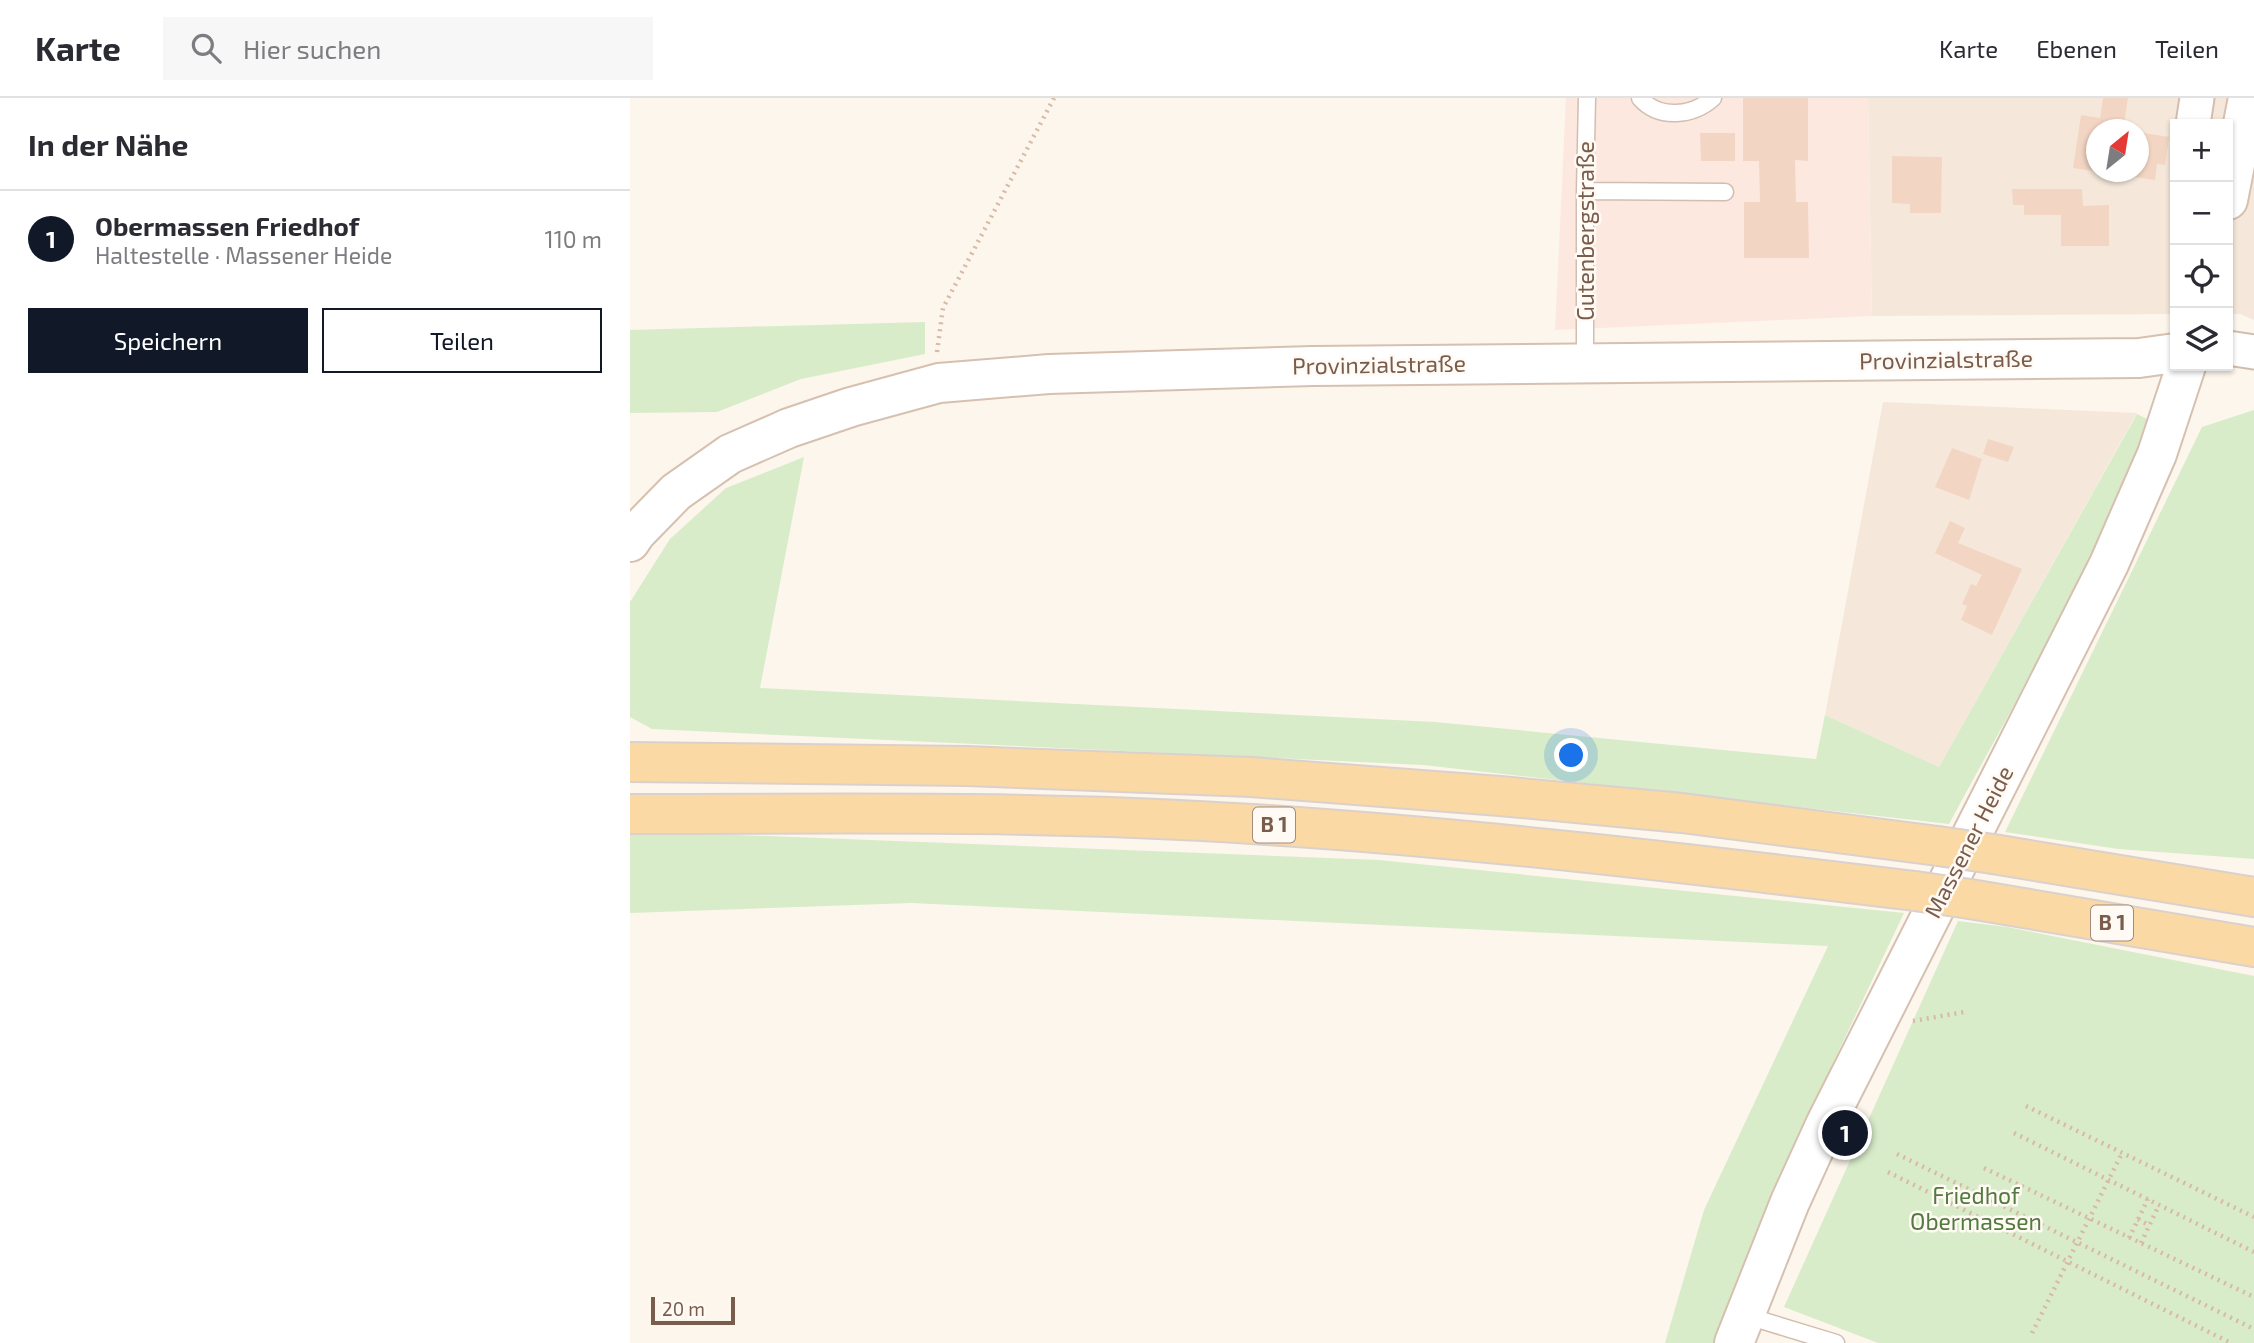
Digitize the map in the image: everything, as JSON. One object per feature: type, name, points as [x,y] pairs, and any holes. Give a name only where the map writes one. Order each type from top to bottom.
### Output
[{"type":"main road","points":[[2232,182],[2248,98]]},
{"type":"main road","name":"Provinzialstraße","points":[[630,542],[676,492],[730,454],[802,423],[939,383],[1049,373],[1313,366],[2139,358],[2170,354]]},
{"type":"main road","name":"Massener Heide","points":[[1739,1329],[1790,1202],[1832,1112],[2109,564],[2158,454],[2184,371]]},
{"type":"main road","name":"B 1","points":[[630,762],[967,765],[1251,777],[1500,796],[1682,813],[1938,846],[2254,897]]},
{"type":"main road","name":"B 1","points":[[630,814],[999,814],[1249,824],[1495,842],[1915,891],[2254,947]]},
{"type":"street","points":[[2194,119],[2197,98]]},
{"type":"street","points":[[2233,349],[2254,352]]},
{"type":"lane","name":"Gutenbergstraße","points":[[1585,363],[1587,98]]},
{"type":"lane","points":[[1640,98],[1647,106],[1664,112],[1685,113],[1703,107],[1713,98]]},
{"type":"lane","points":[[1585,191],[1725,192]]},
{"type":"lane","name":"Massener Heide","points":[[1739,1329],[1836,1343]]},
{"type":"path","points":[[939,383],[937,346],[943,308],[1055,98]]},
{"type":"path","points":[[1906,1022],[1964,1012]]},
{"type":"path","points":[[2026,1106],[2254,1217]]},
{"type":"path","points":[[2014,1133],[2254,1252]]},
{"type":"path","points":[[2032,1333],[2122,1153]]},
{"type":"path","points":[[1897,1154],[2254,1329]]},
{"type":"path","points":[[1984,1168],[2254,1297]]},
{"type":"path","points":[[1888,1172],[2231,1343]]},
{"type":"path","points":[[2129,1237],[2148,1199]]},
{"type":"path","points":[[2141,1243],[2159,1205]]},
{"type":"path","points":[[2138,1219],[2150,1226]]},
{"type":"shaded area","points":[[1566,98],[1868,98],[1872,316],[1555,330]]},
{"type":"shaded area","points":[[1868,98],[2254,98],[2254,320],[2233,314],[2233,119],[2170,119],[2170,314],[1872,316]]},
{"type":"shaded area","points":[[1883,402],[2137,413],[1939,767],[1825,715]]},
{"type":"green space","points":[[925,322],[925,354],[801,379],[717,412],[630,413],[630,330]]},
{"type":"green space","points":[[2254,410],[2254,859],[2118,849],[2005,832],[2202,427]]},
{"type":"green space","points":[[2137,414],[2149,420],[2106,524],[2056,626],[1949,824],[1423,765],[652,729],[630,717],[630,602],[670,539],[726,488],[804,457],[760,688],[1435,722],[1816,759],[1825,715],[1939,767]]},
{"type":"green space","points":[[690,833],[1379,860],[1904,913],[1794,1145],[1717,1343],[1665,1343],[1704,1210],[1828,946],[911,903],[630,913],[630,835]]},
{"type":"green space","name":"Friedhof Obermassen","points":[[1958,921],[2007,927],[2254,976],[2254,1343],[1878,1343],[1784,1307]]},
{"type":"building","points":[[1743,98],[1808,98],[1808,161],[1795,160],[1796,202],[1808,202],[1809,258],[1744,258],[1744,202],[1760,202],[1759,161],[1743,161]]},
{"type":"building","points":[[2103,98],[2128,98],[2125,119],[2086,119],[2086,170],[2073,168],[2081,115],[2100,118]]},
{"type":"building","points":[[1700,133],[1735,133],[1735,161],[1701,161]]},
{"type":"building","points":[[2149,134],[2169,137],[2165,165],[2157,164],[2155,180],[2149,179]]},
{"type":"building","points":[[1892,156],[1942,157],[1941,213],[1910,213],[1910,204],[1892,203]]},
{"type":"building","points":[[2012,189],[2082,189],[2083,206],[2109,205],[2109,246],[2061,246],[2061,215],[2024,215],[2024,205],[2013,205]]},
{"type":"building","points":[[1988,439],[2014,447],[2008,462],[1983,454]]},
{"type":"building","points":[[1952,448],[1982,459],[1969,500],[1935,487]]},
{"type":"building","points":[[1950,521],[1965,528],[1958,543],[2022,569],[1992,635],[1961,620],[1967,606],[1962,604],[1971,584],[1976,586],[1982,575],[1935,553]]},
{"type":"place","name":"Obermassen Friedhof","points":[[1845,1133]]}]
